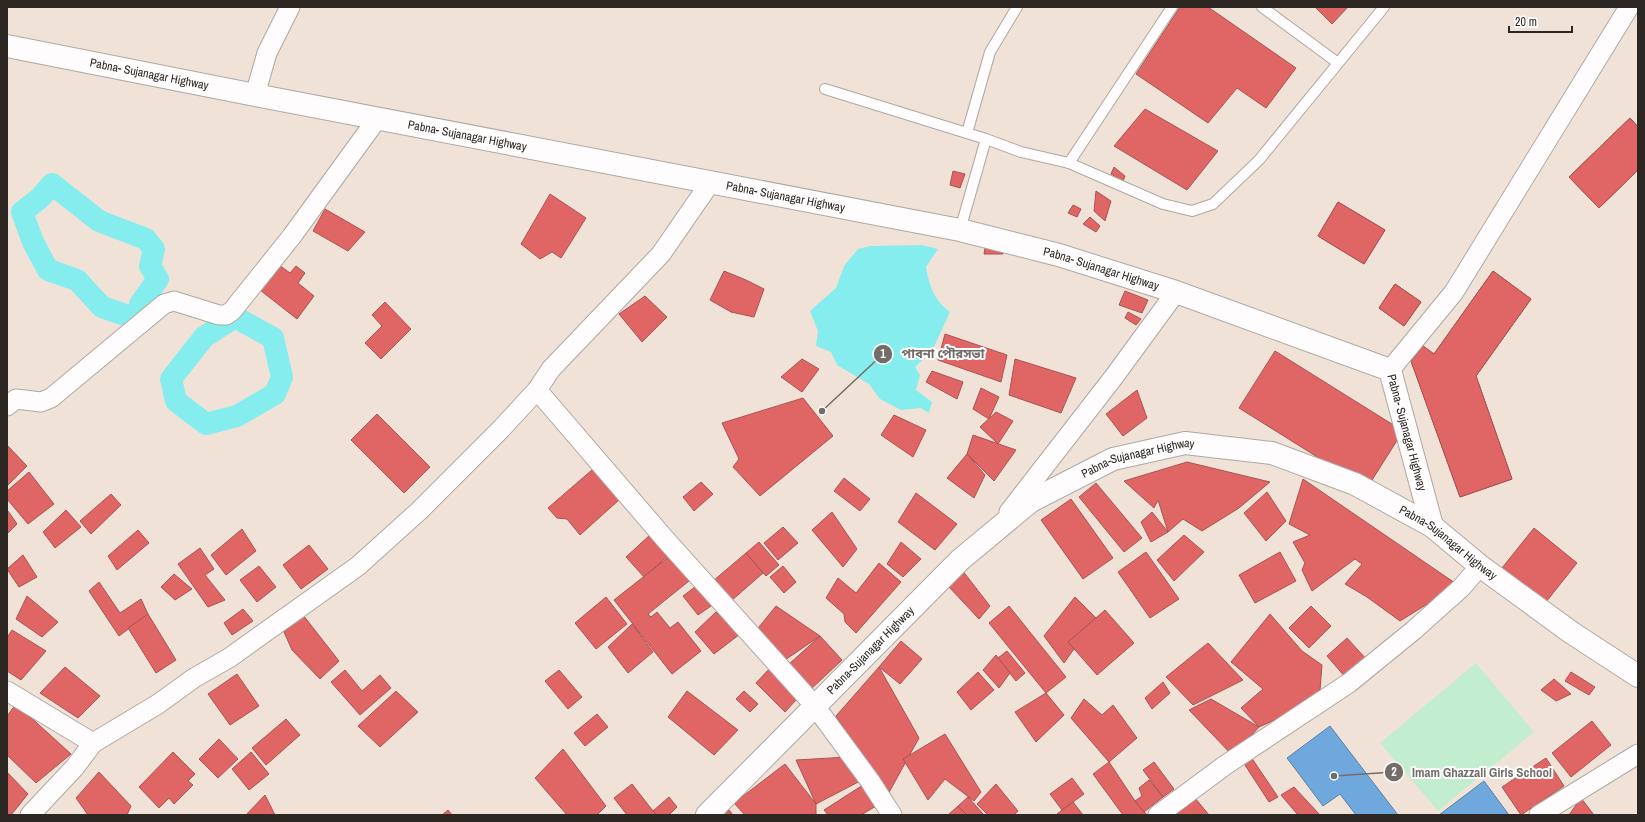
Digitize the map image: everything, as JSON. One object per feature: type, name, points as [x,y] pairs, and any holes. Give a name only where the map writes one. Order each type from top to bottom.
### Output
[{"type":"main road","name":"Pabna- Sujanagar Highway","points":[[7,46],[377,119],[960,230],[1059,255],[1176,292],[1390,370],[1432,526]]},
{"type":"main road","name":"Pabna-Sujanagar Highway","points":[[707,815],[960,560],[1031,501],[1113,459],[1185,443],[1272,453],[1355,484],[1432,526],[1480,566],[1572,633],[1638,676]]},
{"type":"street","points":[[255,95],[267,53],[290,7]]},
{"type":"street","points":[[1390,370],[1454,292],[1629,7]]},
{"type":"street","points":[[1613,34],[1638,20]]},
{"type":"street","points":[[7,406],[16,399],[41,402],[51,398],[164,304],[174,301],[219,315],[226,315],[232,311],[292,236],[377,119]]},
{"type":"street","points":[[30,815],[75,767],[93,743],[158,704],[194,678],[229,658],[358,566],[419,511],[501,429],[537,390],[551,369],[661,254],[710,183]]},
{"type":"street","points":[[996,530],[1108,384],[1176,292]]},
{"type":"street","points":[[537,390],[670,545],[815,706],[870,781],[892,815]]},
{"type":"street","points":[[1158,815],[1224,766],[1349,683],[1414,630],[1462,588],[1480,566]]},
{"type":"street","points":[[7,690],[93,743]]},
{"type":"street","points":[[1539,815],[1638,754]]},
{"type":"lane","points":[[967,133],[990,52],[1017,7]]},
{"type":"lane","points":[[1069,163],[1172,7]]},
{"type":"lane","points":[[1262,7],[1338,63]]},
{"type":"lane","points":[[825,89],[986,139],[1021,152],[1069,163],[1163,204],[1192,211],[1213,204],[1259,160],[1384,7]]},
{"type":"lane","points":[[960,230],[986,139]]},
{"type":"shaded area","points":[[7,7],[1638,7],[1638,815],[7,815]]},
{"type":"green space","points":[[1476,663],[1534,732],[1438,811],[1380,743]]},
{"type":"water","points":[[922,245],[938,249],[926,267],[933,292],[944,307],[950,312],[932,351],[915,367],[920,375],[916,390],[932,402],[929,413],[921,408],[901,410],[880,399],[869,384],[837,365],[831,352],[816,346],[818,331],[810,311],[836,288],[844,266],[858,249],[871,246]]},
{"type":"building: Shops","points":[[1180,7],[1208,7],[1296,68],[1266,108],[1237,88],[1208,123],[1136,74]]},
{"type":"building: Shops","points":[[1315,7],[1348,7],[1332,24]]},
{"type":"building: Shops","points":[[1145,109],[1218,151],[1187,190],[1114,146]]},
{"type":"building: Shops","points":[[1630,118],[1638,127],[1638,170],[1599,208],[1569,177]]},
{"type":"building: Shops","points":[[1630,118],[1638,127],[1638,170],[1599,208],[1569,177]]},
{"type":"building: Shops","points":[[1114,167],[1125,176],[1123,181],[1111,174]]},
{"type":"building: Shops","points":[[953,171],[965,174],[960,188],[950,185]]},
{"type":"building: Shops","points":[[1096,191],[1111,201],[1105,221],[1094,211]]},
{"type":"building: Shops","points":[[550,194],[586,218],[561,258],[552,252],[540,259],[521,244]]},
{"type":"building: Shops","points":[[1338,202],[1385,230],[1364,264],[1318,236]]},
{"type":"building: Shops","points":[[1338,202],[1385,230],[1364,264],[1318,236]]},
{"type":"building: Shops","points":[[1073,205],[1081,209],[1077,217],[1068,213]]},
{"type":"building: Shops","points":[[325,209],[365,232],[348,251],[313,231]]},
{"type":"building: Shops","points":[[1090,217],[1100,226],[1096,232],[1083,224]]},
{"type":"building: Shops","points":[[985,248],[1002,249],[1003,254],[984,254]]},
{"type":"building: Shops","points":[[279,265],[290,273],[296,266],[305,273],[298,283],[314,296],[297,319],[260,290]]},
{"type":"building: Shops","points":[[724,271],[764,289],[754,317],[731,312],[710,300]]},
{"type":"building: Shops","points":[[1493,271],[1531,299],[1476,376],[1512,479],[1460,497],[1411,361],[1423,346],[1434,354]]},
{"type":"building: Shops","points":[[1493,271],[1531,299],[1476,376],[1512,479],[1460,497],[1411,361],[1423,346],[1434,354]]},
{"type":"building: Shops","points":[[1395,284],[1421,302],[1404,326],[1379,308]]},
{"type":"building: Shops","points":[[1395,284],[1421,302],[1404,326],[1379,308]]},
{"type":"building: Shops","points":[[1125,291],[1148,300],[1142,313],[1119,305]]},
{"type":"building: Shops","points":[[645,296],[667,317],[642,342],[619,314]]},
{"type":"building: Shops","points":[[385,302],[411,329],[381,359],[365,343],[382,326],[372,315]]},
{"type":"building: Shops","points":[[1128,312],[1141,319],[1136,325],[1125,318]]},
{"type":"building: Shops","points":[[945,334],[1007,355],[1001,382],[938,360]]},
{"type":"building: Shops","points":[[1275,351],[1403,431],[1367,488],[1239,408]]},
{"type":"building: Shops","points":[[802,359],[819,369],[802,392],[781,377]]},
{"type":"building: Shops","points":[[1015,359],[1076,378],[1061,413],[1009,395]]},
{"type":"building: Shops","points":[[932,371],[963,382],[957,399],[926,382]]},
{"type":"building: Shops","points":[[981,388],[999,397],[989,419],[973,409]]},
{"type":"building: Shops","points":[[1137,390],[1147,418],[1123,436],[1106,414]]},
{"type":"building: Shops","points":[[803,398],[833,436],[760,496],[733,467],[739,459],[722,423]]},
{"type":"building: Shops","points":[[996,412],[1013,421],[998,444],[980,427]]},
{"type":"building: Shops","points":[[377,414],[430,467],[404,493],[351,440]]},
{"type":"building: Shops","points":[[894,415],[926,430],[913,457],[881,435]]},
{"type":"building: Shops","points":[[973,435],[1016,450],[994,481],[967,454]]},
{"type":"building: Shops","points":[[7,445],[27,466],[7,486]]},
{"type":"building: Shops","points":[[967,454],[985,475],[974,498],[947,478]]},
{"type":"building: Shops","points":[[1187,462],[1270,482],[1239,508],[1202,531],[1183,519],[1168,532],[1158,500],[1154,508],[1124,481]]},
{"type":"building: Shops","points":[[593,469],[620,499],[580,535],[567,519],[557,518],[548,508]]},
{"type":"building: Shops","points":[[29,472],[54,504],[28,524],[7,499],[7,491]]},
{"type":"building: Shops","points":[[844,478],[870,499],[860,511],[834,491]]},
{"type":"building: Shops","points":[[1303,479],[1458,585],[1400,621],[1367,597],[1345,584],[1362,564],[1355,559],[1312,591],[1302,570],[1305,563],[1293,542],[1310,535],[1289,524]]},
{"type":"building: Shops","points":[[701,482],[713,494],[694,511],[683,497]]},
{"type":"building: Shops","points":[[1096,483],[1142,538],[1124,552],[1079,497]]},
{"type":"building: Shops","points":[[1267,492],[1286,521],[1266,541],[1244,513]]},
{"type":"building: Shops","points":[[916,493],[957,524],[935,550],[898,522]]},
{"type":"building: Shops","points":[[111,494],[121,505],[91,534],[80,521]]},
{"type":"building: Shops","points":[[1071,499],[1113,558],[1083,579],[1041,520]]},
{"type":"building: Shops","points":[[66,510],[81,527],[55,548],[43,532]]},
{"type":"building: Shops","points":[[8,511],[17,524],[7,534],[7,512]]},
{"type":"building: Shops","points":[[832,512],[857,549],[843,567],[812,530]]},
{"type":"building: Shops","points":[[1152,512],[1168,532],[1151,542],[1141,522]]},
{"type":"building: Shops","points":[[783,527],[798,543],[778,560],[764,543]]},
{"type":"building: Shops","points":[[1534,528],[1577,563],[1542,607],[1498,573]]},
{"type":"building: Shops","points":[[242,529],[256,551],[226,575],[211,555]]},
{"type":"building: Shops","points":[[138,530],[149,543],[117,570],[108,556]]},
{"type":"building: Shops","points":[[651,534],[669,555],[644,577],[626,557]]},
{"type":"building: Shops","points":[[1184,535],[1204,552],[1174,581],[1157,560]]},
{"type":"building: Shops","points":[[759,542],[779,565],[766,576],[746,553]]},
{"type":"building: Shops","points":[[901,542],[921,559],[903,577],[887,564]]},
{"type":"building: Shops","points":[[309,545],[328,569],[301,589],[283,565]]},
{"type":"building: Shops","points":[[200,548],[214,569],[205,575],[225,600],[208,607],[178,564]]},
{"type":"building: Shops","points":[[1146,552],[1179,599],[1150,618],[1118,572]]},
{"type":"building: Shops","points":[[1280,552],[1296,581],[1255,603],[1239,575]]},
{"type":"building: Shops","points":[[746,553],[763,573],[731,601],[713,581]]},
{"type":"building: Shops","points":[[23,555],[37,577],[19,587],[7,569]]},
{"type":"building: Shops","points":[[670,556],[689,581],[648,614],[651,617],[657,612],[670,628],[678,622],[701,651],[672,674],[614,600]]},
{"type":"building: Shops","points":[[879,563],[901,582],[856,633],[845,622],[844,614],[826,598],[838,578],[856,593]]},
{"type":"building: Shops","points":[[259,566],[276,587],[257,602],[240,580]]},
{"type":"building: Shops","points":[[783,566],[796,582],[784,593],[770,577]]},
{"type":"building: Shops","points":[[962,570],[990,606],[979,619],[949,587]]},
{"type":"building: Shops","points":[[174,574],[192,589],[175,600],[161,587]]},
{"type":"building: Shops","points":[[99,582],[120,613],[141,599],[148,614],[119,636],[89,591]]},
{"type":"building: Shops","points":[[699,584],[714,604],[698,615],[683,596]]},
{"type":"building: Shops","points":[[27,596],[58,622],[42,637],[16,619]]},
{"type":"building: Shops","points":[[606,597],[627,624],[596,649],[575,623]]},
{"type":"building: Shops","points":[[1075,597],[1096,618],[1064,663],[1044,636]]},
{"type":"building: Shops","points":[[776,606],[820,636],[785,660],[755,632]]},
{"type":"building: Shops","points":[[1009,606],[1066,677],[1046,693],[989,623]]},
{"type":"building: Shops","points":[[1311,606],[1331,626],[1309,648],[1289,628]]},
{"type":"building: Shops","points":[[243,609],[253,621],[232,635],[224,623]]},
{"type":"building: Shops","points":[[1105,610],[1134,643],[1097,675],[1068,642]]},
{"type":"building: Shops","points":[[716,612],[740,634],[714,654],[695,632]]},
{"type":"building: Shops","points":[[148,614],[176,660],[156,673],[128,628]]},
{"type":"building: Shops","points":[[1270,614],[1302,651],[1322,665],[1320,690],[1288,714],[1259,727],[1241,708],[1263,689],[1231,662]]},
{"type":"building: Shops","points":[[303,615],[339,661],[320,679],[292,650],[284,632]]},
{"type":"building: Shops","points":[[632,624],[653,652],[628,673],[608,647]]},
{"type":"building: Shops","points":[[12,630],[46,651],[21,680],[7,671],[7,638]]},
{"type":"building: Shops","points":[[820,636],[842,660],[810,690],[788,665]]},
{"type":"building: Shops","points":[[1347,638],[1367,660],[1346,678],[1327,656]]},
{"type":"building: Shops","points":[[901,641],[922,659],[900,684],[879,667]]},
{"type":"building: Shops","points":[[1208,643],[1243,680],[1193,705],[1166,677]]},
{"type":"building: Shops","points":[[1007,651],[1025,673],[1016,681],[998,658]]},
{"type":"building: Shops","points":[[996,655],[1010,673],[999,688],[983,670]]},
{"type":"building: Shops","points":[[65,667],[100,696],[78,718],[40,693]]},
{"type":"building: Shops","points":[[771,667],[796,700],[785,712],[756,683]]},
{"type":"building: Shops","points":[[879,667],[919,738],[887,796],[836,716]]},
{"type":"building: Shops","points":[[345,670],[362,691],[380,675],[391,688],[360,715],[331,682]]},
{"type":"building: Shops","points":[[559,670],[582,697],[568,709],[545,681]]},
{"type":"building: Shops","points":[[978,672],[994,690],[971,710],[957,692]]},
{"type":"building: Shops","points":[[1571,672],[1595,687],[1589,695],[1565,681]]},
{"type":"building: Shops","points":[[237,674],[259,706],[230,725],[208,694]]},
{"type":"building: Shops","points":[[1554,679],[1571,694],[1556,701],[1541,690]]},
{"type":"building: Shops","points":[[1163,682],[1170,693],[1152,709],[1145,698]]},
{"type":"building: Shops","points":[[396,691],[418,712],[380,747],[358,726]]},
{"type":"building: Shops","points":[[687,691],[738,730],[714,755],[668,717]]},
{"type":"building: Shops","points":[[744,691],[758,704],[750,712],[736,699]]},
{"type":"building: Shops","points":[[1046,693],[1064,715],[1036,742],[1015,712]]},
{"type":"building: Shops","points":[[1084,699],[1102,715],[1113,705],[1137,738],[1109,762],[1071,718]]},
{"type":"building: Shops","points":[[1211,699],[1259,727],[1233,756],[1189,710]]},
{"type":"building: Shops","points":[[16,704],[71,754],[36,783],[7,755],[7,716]]},
{"type":"building: Shops","points":[[597,714],[608,727],[585,746],[574,733]]},
{"type":"building: Shops","points":[[286,719],[300,735],[266,765],[252,748]]},
{"type":"building: Shops","points":[[1592,721],[1611,745],[1571,777],[1552,753]]},
{"type":"building: Shops","points":[[945,734],[981,792],[974,801],[945,779],[928,800],[903,759]]},
{"type":"building: Shops","points":[[219,739],[238,759],[218,778],[199,759]]},
{"type":"building: Shops","points":[[563,749],[606,806],[597,815],[567,815],[535,778]]},
{"type":"building: Shops","points":[[173,752],[195,774],[188,781],[193,785],[174,804],[169,798],[159,808],[139,787]]},
{"type":"building: Shops","points":[[251,752],[269,774],[249,790],[232,769]]},
{"type":"building: Shops","points":[[848,757],[864,779],[816,804],[796,760]]},
{"type":"building: Shops","points":[[1251,757],[1278,797],[1269,802],[1243,762]]},
{"type":"building: Shops","points":[[1546,758],[1564,786],[1521,815],[1502,787]]},
{"type":"building: Shops","points":[[1109,762],[1135,801],[1147,815],[1123,815],[1093,774]]},
{"type":"building: Shops","points":[[1154,762],[1174,789],[1163,797],[1143,770]]},
{"type":"building: Shops","points":[[785,764],[816,804],[816,815],[745,815],[734,803]]},
{"type":"building: Shops","points":[[7,772],[28,794],[11,815],[7,815]]},
{"type":"building: Shops","points":[[99,772],[131,806],[127,815],[88,815],[76,798]]},
{"type":"building: Shops","points":[[1072,778],[1084,794],[1062,810],[1050,794]]},
{"type":"building: Shops","points":[[1149,780],[1163,797],[1144,812],[1135,801],[1142,796],[1139,788]]},
{"type":"building: Shops","points":[[632,784],[657,815],[627,815],[614,798]]},
{"type":"building: Shops","points":[[996,784],[1018,811],[1014,815],[988,815],[977,804]]},
{"type":"building: Shops","points":[[863,785],[876,806],[861,815],[828,815],[824,810]]},
{"type":"building: Shops","points":[[1294,787],[1320,815],[1298,815],[1281,795]]},
{"type":"building: Shops","points":[[265,795],[275,815],[246,815]]},
{"type":"building: Shops","points":[[669,797],[677,807],[669,815],[657,815],[653,811]]},
{"type":"building: Shops","points":[[968,797],[984,815],[967,815],[958,806]]},
{"type":"building: Shops","points":[[1195,798],[1209,815],[1170,815]]},
{"type":"building: Shops","points":[[1581,798],[1594,815],[1569,815]]},
{"type":"building: Shops","points":[[1073,802],[1083,815],[1056,815],[1062,810]]},
{"type":"building: Shops","points":[[958,806],[967,815],[948,815]]},
{"type":"building: Shops","points":[[448,810],[452,815],[442,815]]},
{"type":"building: Shops","points":[[729,810],[733,815],[725,815]]},
{"type":"building: Schools","points":[[1330,726],[1398,815],[1356,815],[1340,794],[1323,806],[1287,758]]},
{"type":"building: Schools","points":[[1484,781],[1509,815],[1439,815]]},
{"type":"waterway","points":[[52,184],[99,221],[146,239],[154,249],[150,266],[158,279],[140,304],[137,319],[102,307],[77,280],[48,270],[33,242],[22,212],[40,198],[52,184]]},
{"type":"waterway","points":[[235,317],[273,338],[282,377],[275,394],[237,416],[206,424],[176,401],[171,379],[204,337],[235,317]]},
{"type":"place","name":"পাবনা পৌরসভা","points":[[822,411]]},
{"type":"place","name":"Imam Ghazzali Girls School","points":[[1334,776]]}]
